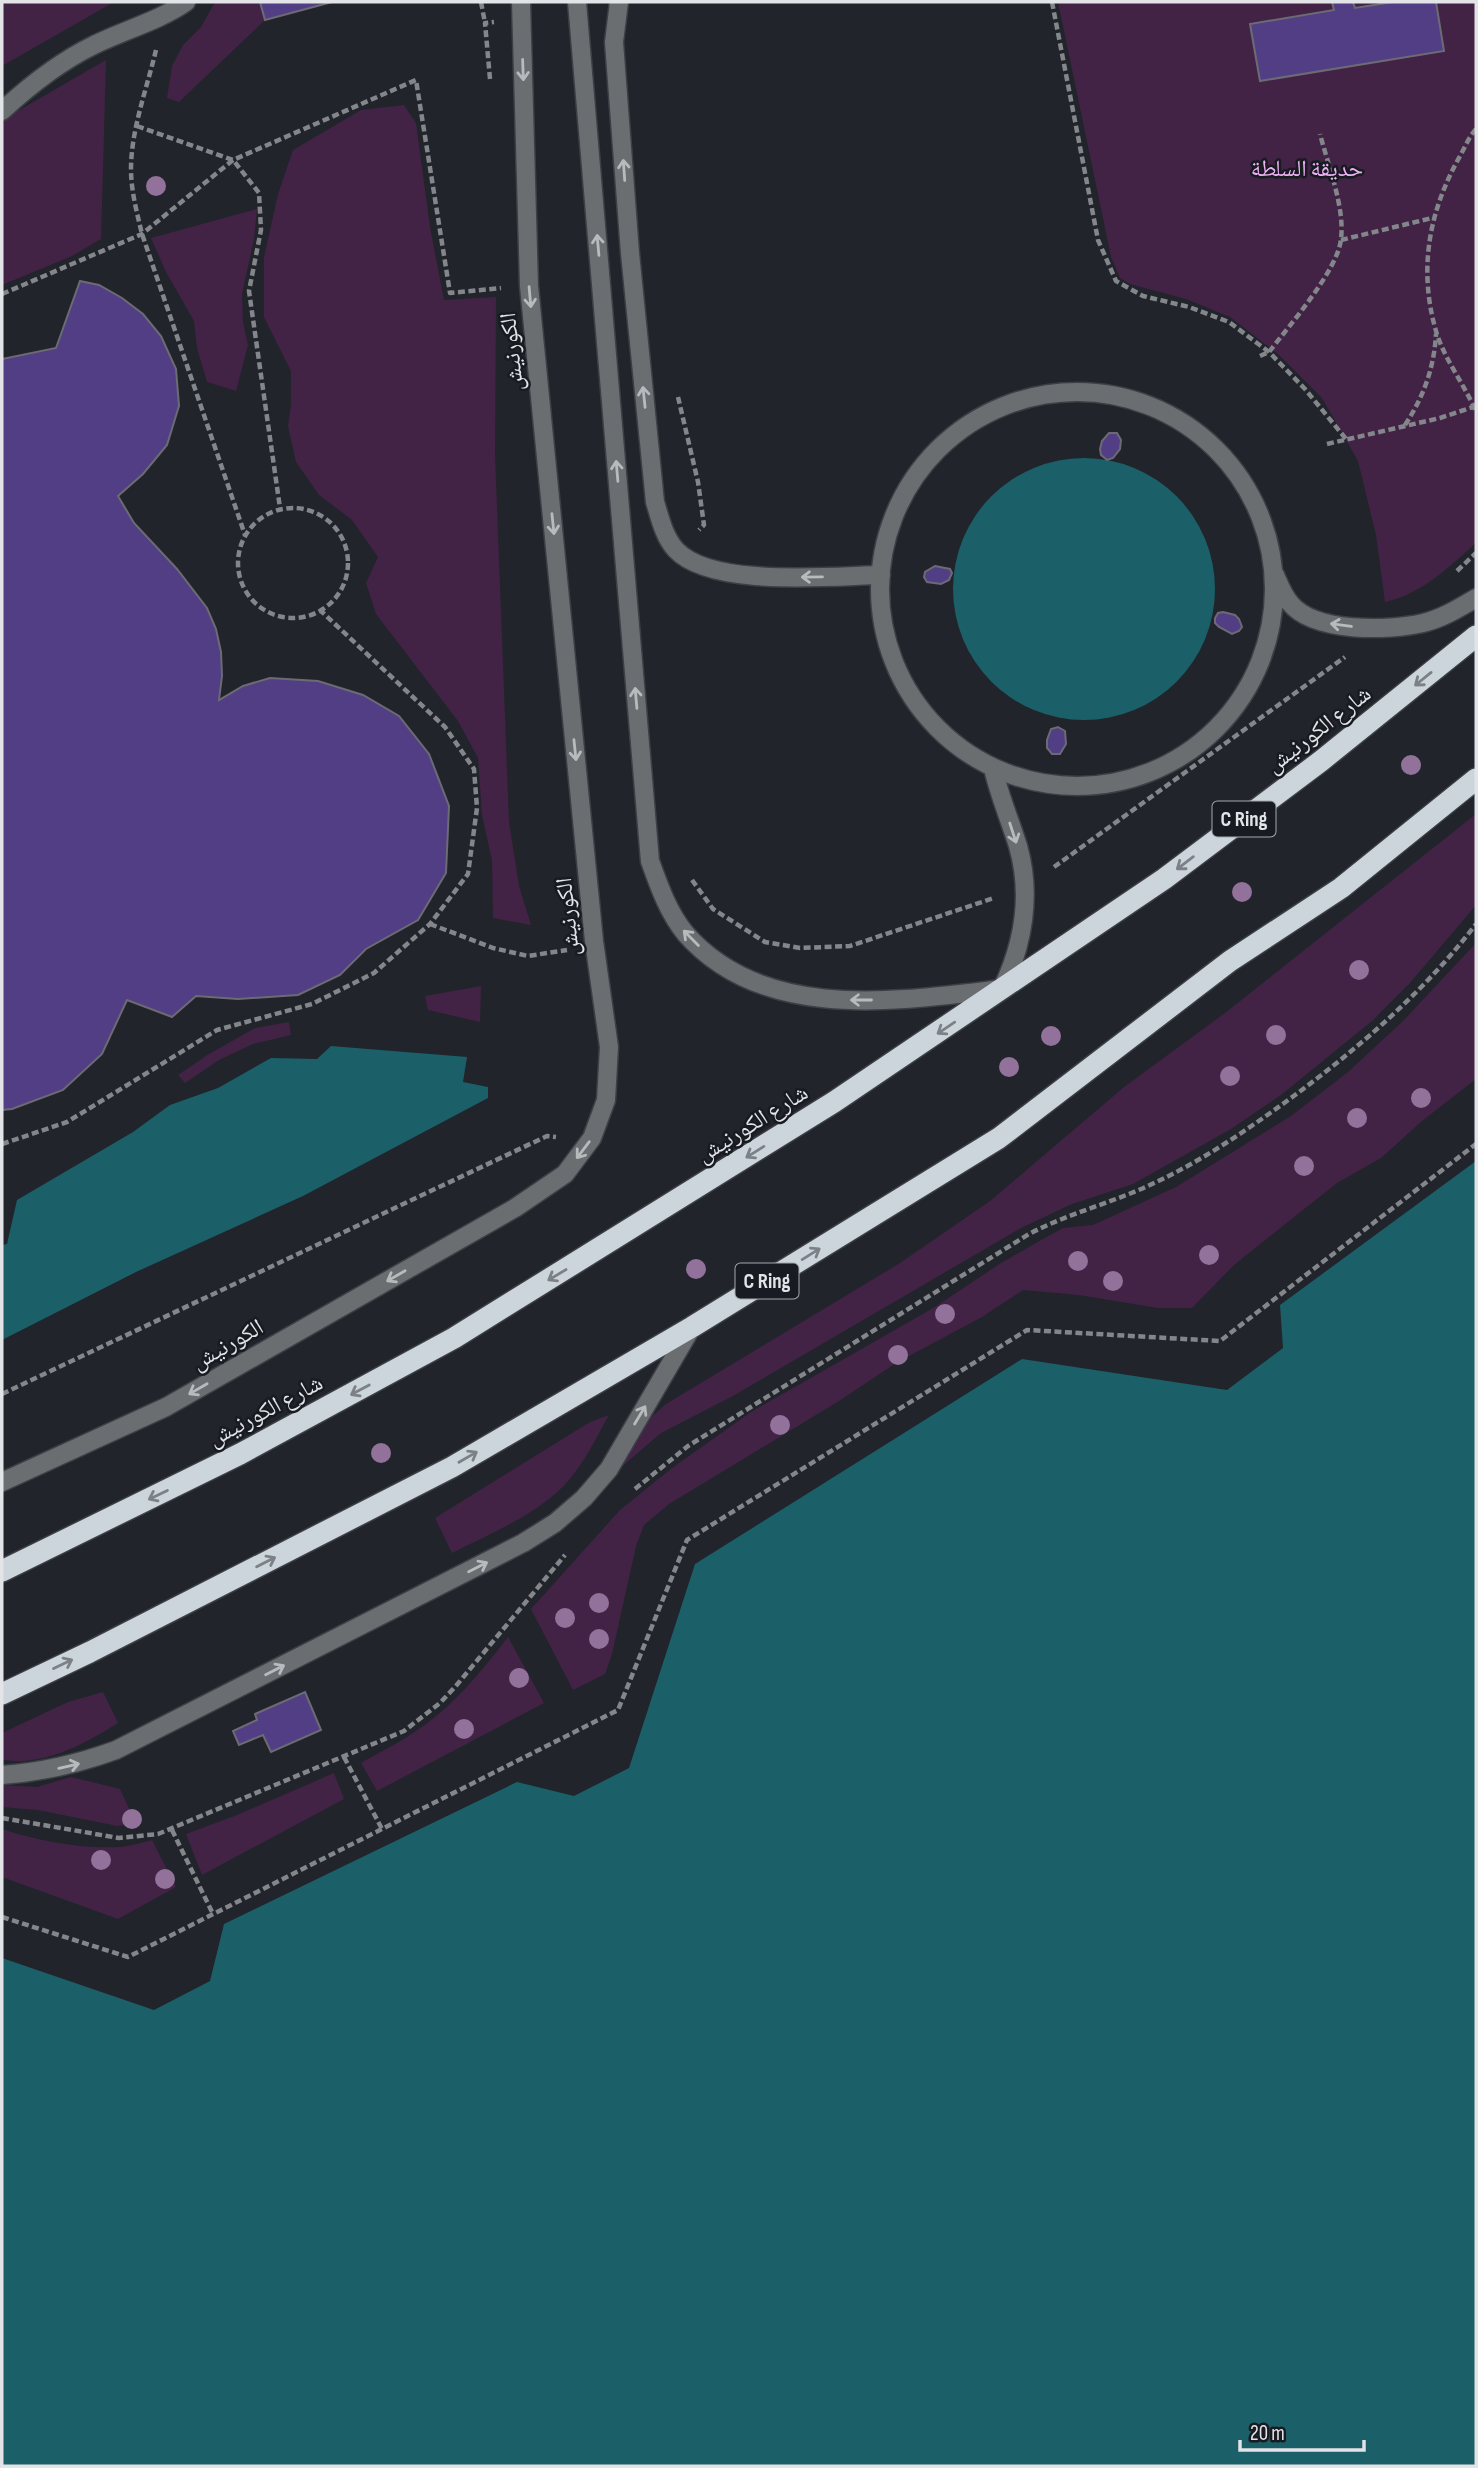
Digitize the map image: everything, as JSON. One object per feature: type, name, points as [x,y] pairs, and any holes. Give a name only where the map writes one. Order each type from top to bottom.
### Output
[{"type":"highway","name":"شارع الكورنيش","points":[[2,1572],[240,1454],[454,1338],[834,1102],[1164,879],[1321,761],[1476,636]]},
{"type":"highway","name":"C Ring","points":[[2,1694],[90,1652],[452,1466],[692,1327],[999,1138],[1230,961],[1341,888],[1476,779]]},
{"type":"street","points":[[2,111],[29,86],[60,64],[186,2]]},
{"type":"street","points":[[577,2],[650,861],[662,895],[685,932],[710,956],[757,984],[826,1000],[905,1000],[1002,989],[1015,962],[1026,899],[1019,849],[1000,797],[993,768]]},
{"type":"street","points":[[620,2],[614,43],[630,253],[655,502],[664,530],[677,551],[705,568],[735,574],[777,577],[881,575]]},
{"type":"street","name":"الكورنيش","points":[[2,1482],[166,1407],[515,1208],[565,1174],[592,1138],[606,1100],[609,1046],[594,941],[529,286],[521,11]]},
{"type":"street","points":[[1075,391],[1124,396],[1170,414],[1210,442],[1241,480],[1263,524],[1273,572],[1271,624],[1255,673],[1228,717],[1189,752],[1144,775],[1093,786],[1042,784],[993,768],[958,747],[927,718],[904,684],[888,646],[881,611],[881,575],[886,539],[911,482],[942,445],[981,415],[1027,397],[1075,391]]},
{"type":"street","points":[[1273,572],[1290,604],[1311,618],[1350,627],[1423,623],[1449,615],[1476,598]]},
{"type":"street","points":[[2,1774],[36,1773],[77,1765],[116,1751],[545,1530],[584,1498],[609,1469],[692,1327]]},
{"type":"path","points":[[481,2],[491,92]]},
{"type":"path","points":[[1052,2],[1098,240],[1116,281],[1143,296],[1189,307],[1229,321],[1269,352],[1305,389],[1346,439]]},
{"type":"path","points":[[485,23],[521,11]]},
{"type":"path","points":[[166,12],[137,126],[131,168],[135,205],[142,234],[245,535]]},
{"type":"path","points":[[2,294],[142,234],[233,160],[416,80],[450,293],[507,287]]},
{"type":"path","points":[[137,126],[233,160],[259,193],[261,230],[249,291],[280,508]]},
{"type":"path","points":[[1405,425],[1428,382],[1435,357],[1436,333],[1427,263],[1432,218],[1447,179],[1476,129]]},
{"type":"path","points":[[1260,356],[1269,352],[1318,287],[1342,240],[1339,207],[1320,134]]},
{"type":"path","points":[[1342,240],[1432,218]]},
{"type":"path","points":[[1327,444],[1476,408],[1436,333]]},
{"type":"path","points":[[675,385],[698,482],[704,525],[677,551]]},
{"type":"path","points":[[280,508],[306,508],[330,520],[345,541],[349,568],[340,593],[321,611],[294,619],[265,612],[245,591],[237,563],[245,535],[259,518],[280,508]]},
{"type":"path","points":[[1452,576],[1476,553]]},
{"type":"path","points":[[2,1144],[67,1122],[217,1030],[312,1004],[374,972],[430,924],[468,874],[477,808],[474,769],[445,727],[321,611]]},
{"type":"path","points":[[688,875],[713,909],[765,942],[800,948],[850,946],[1024,888],[1386,627]]},
{"type":"path","points":[[430,924],[494,948],[528,956],[564,951],[594,941]]},
{"type":"path","points":[[634,1490],[688,1446],[1029,1234],[1073,1213],[1151,1185],[1187,1167],[1250,1128],[1343,1059],[1417,991],[1476,924]]},
{"type":"path","points":[[2,1394],[547,1136],[592,1138]]},
{"type":"path","points":[[2,1917],[128,1957],[618,1710],[687,1540],[1027,1330],[1220,1341],[1476,1144]]},
{"type":"path","points":[[2,1818],[119,1838],[137,1838],[172,1830],[404,1731],[439,1703],[568,1552]]},
{"type":"path","points":[[344,1757],[382,1829]]},
{"type":"path","points":[[172,1830],[214,1914]]},
{"type":"green space","points":[[2,2],[114,2],[2,66]]},
{"type":"green space","points":[[215,2],[260,2],[265,20],[179,102],[167,98],[172,66],[183,45],[201,27]]},
{"type":"green space","name":"حديقة السلطة","points":[[1058,2],[1476,2],[1476,543],[1423,586],[1385,602],[1376,535],[1358,461],[1322,398],[1279,355],[1230,317],[1186,299],[1130,284],[1120,278],[1111,257]]},
{"type":"green space","points":[[106,60],[101,239],[72,256],[2,285],[4,119]]},
{"type":"green space","points":[[404,105],[416,123],[430,227],[444,300],[496,297],[495,455],[509,822],[519,886],[531,925],[493,918],[492,860],[482,815],[478,758],[458,721],[376,614],[366,583],[378,557],[352,520],[319,495],[296,462],[288,426],[291,371],[264,317],[264,257],[278,194],[293,150],[361,110]]},
{"type":"green space","points":[[257,209],[254,239],[242,294],[243,322],[248,345],[236,391],[207,382],[197,348],[194,321],[166,272],[151,238]]},
{"type":"green space","points":[[1476,814],[1476,905],[1410,983],[1372,1021],[1281,1095],[1231,1129],[1133,1184],[1072,1204],[1021,1228],[733,1396],[661,1433],[612,1475],[634,1432],[666,1404],[900,1263],[990,1201],[1124,1087],[1225,1013]]},
{"type":"green space","points":[[1476,943],[1476,1079],[1422,1121],[1381,1158],[1337,1183],[1289,1221],[1234,1265],[1192,1308],[1158,1308],[1079,1295],[1023,1290],[982,1317],[896,1363],[839,1401],[669,1504],[644,1525],[636,1546],[605,1674],[573,1690],[531,1609],[620,1510],[672,1468],[751,1412],[935,1307],[1001,1263],[1063,1228],[1093,1225],[1176,1187],[1291,1116],[1348,1072],[1403,1021]]},
{"type":"green space","points":[[481,986],[480,1022],[428,1010],[425,996]]},
{"type":"green space","points":[[289,1022],[291,1035],[253,1044],[219,1060],[185,1083],[178,1075],[255,1028]]},
{"type":"green space","points":[[609,1415],[579,1467],[555,1494],[518,1519],[452,1553],[435,1518],[590,1422]]},
{"type":"green space","points":[[508,1637],[544,1703],[377,1791],[361,1763],[407,1737],[440,1713],[476,1676]]},
{"type":"green space","points":[[103,1692],[118,1723],[85,1742],[49,1756],[21,1761],[2,1760],[2,1733],[68,1702]]},
{"type":"green space","points":[[334,1773],[344,1799],[202,1875],[186,1834]]},
{"type":"green space","points":[[71,1777],[120,1789],[136,1824],[117,1826],[38,1810],[2,1807],[2,1785],[37,1787]]},
{"type":"green space","points":[[2,1829],[30,1837],[90,1847],[120,1847],[152,1840],[176,1887],[118,1919],[2,1877]]},
{"type":"water","points":[[1084,458],[1110,461],[1134,468],[1157,480],[1177,496],[1193,516],[1205,539],[1212,563],[1215,589],[1212,615],[1205,639],[1193,662],[1177,682],[1157,698],[1134,710],[1110,717],[1084,720],[1058,717],[1034,710],[1011,698],[991,682],[975,662],[963,639],[956,615],[953,589],[956,563],[963,539],[975,516],[991,496],[1011,480],[1034,468],[1058,461]]},
{"type":"water","points":[[331,1046],[467,1057],[463,1082],[488,1087],[488,1098],[303,1196],[136,1272],[2,1340],[2,1245],[7,1244],[17,1200],[133,1132],[170,1105],[218,1088],[271,1058],[317,1059]]},
{"type":"water","points":[[1476,1161],[1476,2466],[2,2466],[2,1958],[154,2010],[210,1981],[224,1924],[517,1782],[574,1796],[629,1768],[695,1564],[1022,1359],[1227,1390],[1283,1348],[1280,1305]]},
{"type":"building","points":[[260,2],[332,2],[265,20]]},
{"type":"building","points":[[1332,2],[1353,2],[1355,8],[1393,2],[1436,2],[1444,51],[1260,81],[1250,24],[1334,10]]},
{"type":"building","points":[[80,281],[99,285],[143,314],[161,336],[176,369],[179,406],[167,445],[143,474],[118,496],[134,523],[177,569],[207,608],[216,629],[221,652],[219,700],[243,686],[270,678],[318,681],[363,695],[399,716],[429,754],[449,806],[446,873],[418,920],[366,949],[340,975],[298,995],[238,999],[196,996],[172,1017],[127,1000],[102,1054],[63,1090],[12,1109],[2,1110],[2,359],[56,348]]},
{"type":"building","points":[[1109,433],[1117,433],[1121,440],[1120,449],[1113,458],[1107,460],[1101,455],[1100,449],[1102,441]]},
{"type":"building","points":[[935,566],[950,569],[952,573],[949,580],[941,584],[927,582],[925,572]]},
{"type":"building","points":[[1223,612],[1239,619],[1242,627],[1239,631],[1232,634],[1215,623],[1218,613]]},
{"type":"building","points":[[1058,727],[1065,731],[1066,744],[1060,754],[1052,754],[1047,748],[1047,740],[1051,729]]},
{"type":"building","points":[[305,1692],[321,1730],[271,1752],[263,1735],[239,1745],[233,1731],[257,1720],[255,1714]]}]
